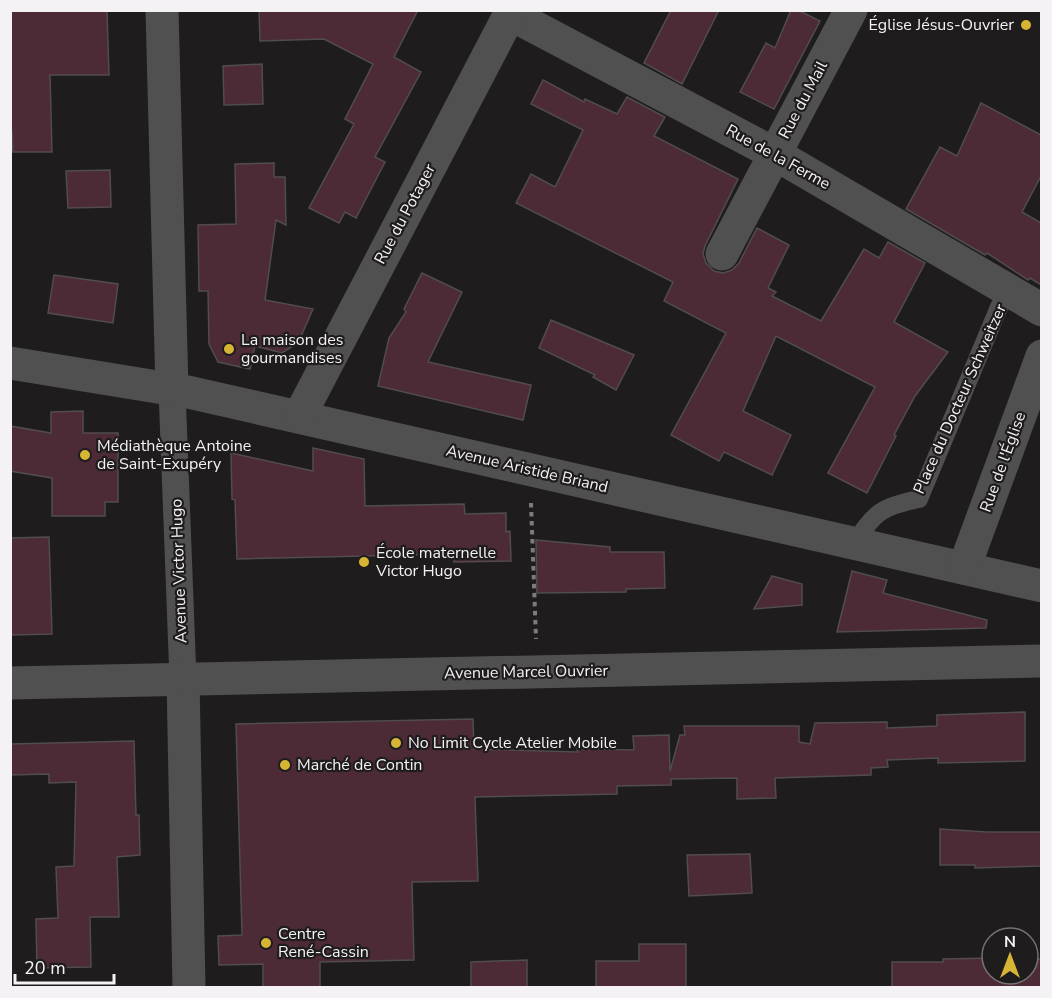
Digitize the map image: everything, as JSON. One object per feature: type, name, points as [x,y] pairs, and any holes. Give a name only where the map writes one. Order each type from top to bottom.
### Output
[{"type":"street","name":"Avenue Victor Hugo","points":[[162,10],[172,390],[183,679],[189,987]]},
{"type":"street","name":"Rue du Mail","points":[[722,254],[851,10]]},
{"type":"street","name":"Rue de la Ferme","points":[[511,12],[775,153],[1041,310]]},
{"type":"street","name":"Rue du Potager","points":[[299,417],[511,12]]},
{"type":"street","name":"Rue de l'Église","points":[[964,568],[1041,356]]},
{"type":"street","name":"Avenue Aristide Briand","points":[[10,363],[172,390],[299,417],[1041,586]]},
{"type":"street","name":"Avenue Marcel Ouvrier","points":[[10,683],[1041,661]]},
{"type":"lane","name":"Place du Docteur Schweitzer","points":[[854,544],[866,524],[881,510],[919,499],[999,307],[1009,292]]},
{"type":"path","points":[[529,469],[537,672]]},
{"type":"building","points":[[10,10],[107,10],[109,75],[50,75],[52,152],[13,152],[12,132],[10,132]]},
{"type":"building","points":[[259,10],[418,10],[394,57],[421,72],[375,157],[385,162],[356,218],[345,212],[339,223],[309,208],[354,124],[345,119],[373,64],[324,39],[260,41]]},
{"type":"building","points":[[671,10],[719,10],[682,84],[644,63]]},
{"type":"building","points":[[791,10],[798,10],[820,21],[774,109],[740,92],[766,43],[775,48]]},
{"type":"building","points":[[262,64],[263,104],[224,105],[223,66]]},
{"type":"building","points":[[543,80],[584,102],[585,99],[617,114],[627,97],[665,117],[654,136],[738,179],[705,246],[703,254],[706,263],[714,271],[723,273],[732,270],[739,263],[757,228],[789,245],[768,288],[776,292],[772,296],[821,321],[864,249],[879,258],[888,242],[925,263],[894,322],[948,352],[915,396],[867,493],[828,473],[875,387],[776,336],[743,411],[791,435],[772,475],[724,452],[719,461],[671,435],[726,333],[664,301],[673,282],[516,203],[531,174],[555,187],[583,130],[531,104]]},
{"type":"building","points":[[981,103],[1041,135],[1041,176],[1022,212],[1041,223],[1041,285],[1030,278],[1028,280],[987,253],[985,255],[906,209],[940,147],[957,156]]},
{"type":"building","points":[[274,163],[274,177],[285,177],[286,225],[276,220],[265,300],[313,309],[298,343],[282,353],[255,346],[250,369],[218,362],[209,344],[208,291],[199,291],[198,225],[236,224],[235,164]]},
{"type":"building","points":[[110,170],[111,207],[68,208],[66,171]]},
{"type":"building","points":[[422,273],[462,292],[428,362],[531,385],[523,420],[378,386],[389,338],[406,312],[404,309]]},
{"type":"building","points":[[54,275],[118,284],[113,323],[48,313]]},
{"type":"building","points":[[551,320],[634,355],[616,390],[593,377],[595,375],[539,348]]},
{"type":"building","name":"Médiathèque Antoine de Saint-Exupéry","points":[[83,411],[83,433],[118,433],[118,502],[105,502],[105,516],[52,516],[52,478],[10,471],[10,426],[51,433],[51,412]]},
{"type":"building","points":[[313,448],[364,459],[365,506],[464,504],[465,514],[506,513],[506,532],[510,531],[511,561],[454,562],[454,554],[237,559],[231,453],[313,471]]},
{"type":"building","points":[[49,537],[52,634],[10,635],[10,538]]},
{"type":"building","points":[[536,540],[610,547],[610,552],[664,552],[665,588],[626,589],[626,592],[537,593]]},
{"type":"building","points":[[852,571],[887,580],[883,593],[987,620],[986,628],[837,632]]},
{"type":"building","points":[[772,576],[802,584],[802,605],[754,609]]},
{"type":"building","points":[[1025,712],[1025,761],[938,763],[938,758],[887,760],[888,767],[871,768],[871,775],[775,778],[776,798],[737,799],[737,778],[671,779],[671,785],[617,786],[617,794],[475,797],[478,881],[412,882],[414,960],[320,962],[320,987],[263,987],[263,964],[219,965],[218,936],[242,935],[236,724],[473,719],[474,749],[578,752],[577,749],[634,750],[633,736],[669,735],[670,771],[680,735],[685,735],[684,726],[799,726],[799,742],[810,744],[815,723],[887,722],[887,728],[937,726],[937,715]]},
{"type":"building","points":[[134,741],[136,815],[139,815],[140,855],[117,857],[119,917],[90,917],[91,967],[37,968],[36,919],[58,918],[56,867],[74,866],[76,782],[49,783],[49,774],[10,775],[10,744]]},
{"type":"building","points":[[940,829],[1041,832],[1041,866],[975,868],[975,865],[940,865]]},
{"type":"building","points":[[750,854],[752,893],[689,896],[687,855]]},
{"type":"building","points":[[639,944],[686,944],[686,987],[596,987],[596,961],[639,961]]},
{"type":"building","points":[[980,958],[980,986],[1040,986],[1041,959],[1041,987],[892,987],[892,962],[943,962],[943,959]]},
{"type":"building","points":[[527,960],[527,987],[471,987],[471,962]]},
{"type":"place","name":"Église Jésus-Ouvrier","points":[[1026,25]]},
{"type":"place","name":"La maison des gourmandises","points":[[229,349]]},
{"type":"place","name":"Médiathèque Antoine de Saint-Exupéry","points":[[85,455]]},
{"type":"place","name":"École maternelle Victor Hugo","points":[[364,562]]},
{"type":"place","name":"No Limit Cycle Atelier Mobile","points":[[396,743]]},
{"type":"place","name":"Marché de Contin","points":[[285,765]]},
{"type":"place","name":"Centre René-Cassin","points":[[266,943]]}]
